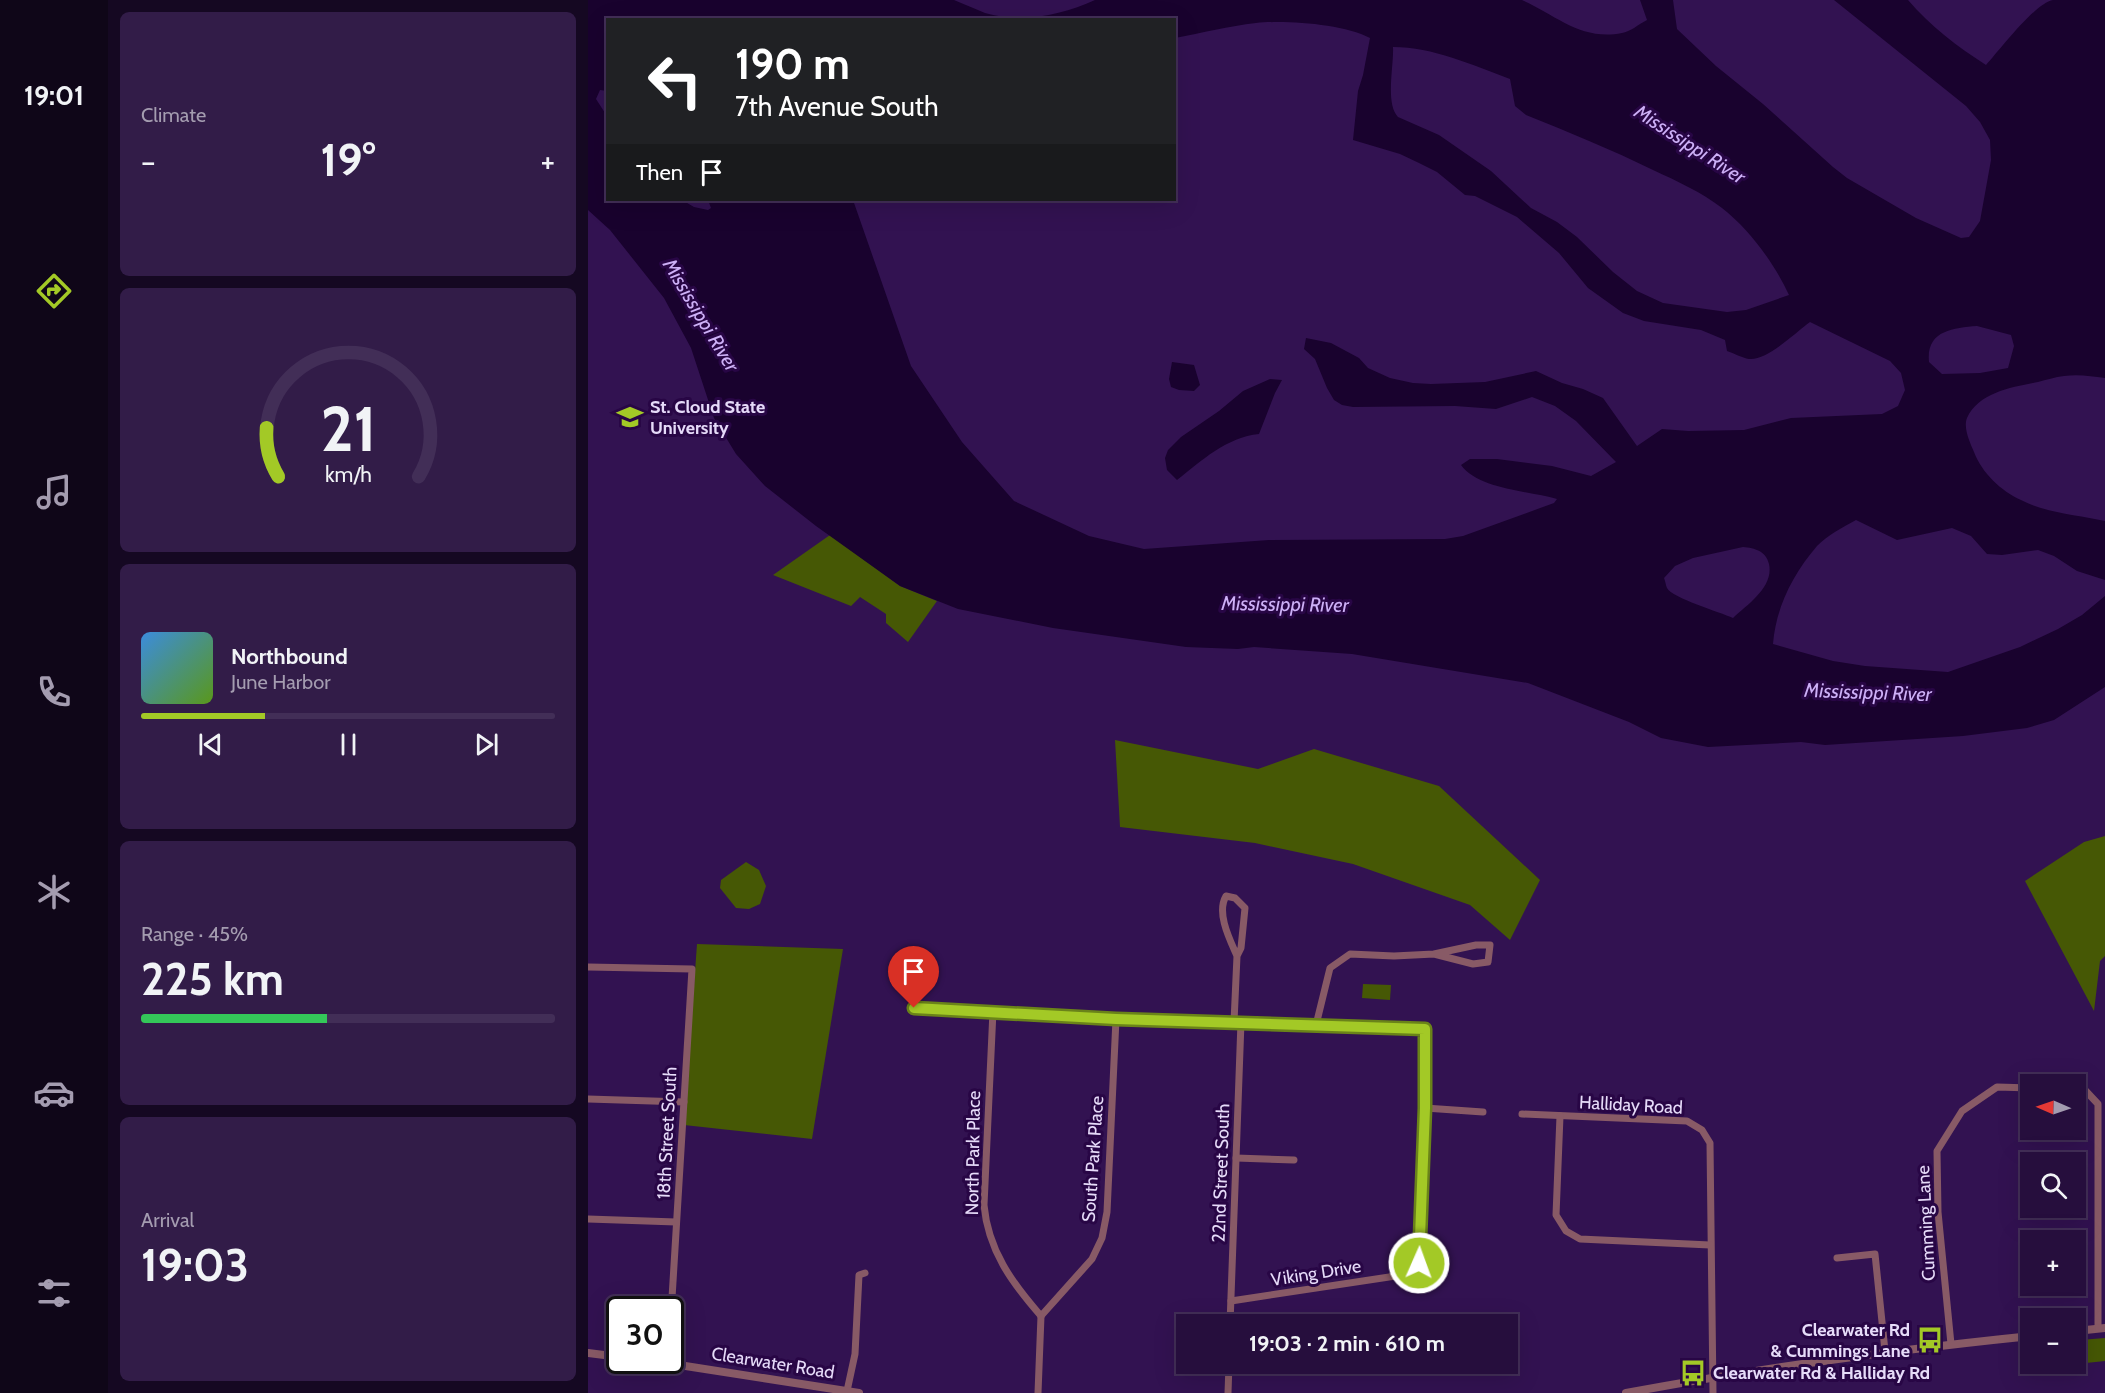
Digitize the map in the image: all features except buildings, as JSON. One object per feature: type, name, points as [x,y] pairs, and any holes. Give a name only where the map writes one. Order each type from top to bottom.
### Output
[{"type":"street","points":[[1226,896],[1235,898],[1245,908],[1241,948],[1237,956],[1224,919],[1223,903],[1226,896]]},
{"type":"street","points":[[914,1008],[1116,1019],[1316,1025],[1330,968],[1350,954],[1394,957],[1434,954],[1476,945],[1490,945],[1488,962],[1473,964],[1434,954]]},
{"type":"street","name":"22nd Street South","points":[[1230,1314],[1236,1158],[1237,956]]},
{"type":"street","name":"18th Street South","points":[[588,966],[692,969],[672,1296]]},
{"type":"street","name":"North Park Place","points":[[993,1011],[985,1223],[997,1257],[1041,1316]]},
{"type":"street","name":"South Park Place","points":[[1041,1316],[1092,1259],[1102,1238],[1107,1212],[1116,1019]]},
{"type":"street","name":"Viking Drive","points":[[1231,1301],[1409,1274],[1419,1263],[1425,1108],[1425,1029],[1316,1025]]},
{"type":"street","name":"Cumming Lane","points":[[1951,1344],[1938,1212],[1937,1151],[1962,1112],[1997,1087],[2020,1088]]},
{"type":"street","points":[[2086,1091],[2098,1104],[2102,1328],[2086,1330]]},
{"type":"street","points":[[588,1099],[684,1102]]},
{"type":"street","points":[[1425,1108],[1483,1112]]},
{"type":"street","points":[[1522,1114],[1560,1116]]},
{"type":"street","name":"Halliday Road","points":[[1710,1245],[1580,1239],[1566,1231],[1556,1215],[1560,1116],[1687,1121],[1702,1130],[1710,1143],[1713,1393]]},
{"type":"street","points":[[1236,1158],[1294,1160]]},
{"type":"street","points":[[588,1219],[676,1222]]},
{"type":"street","points":[[1837,1258],[1875,1254],[1884,1351]]},
{"type":"street","points":[[847,1391],[855,1354],[859,1275],[865,1273]]},
{"type":"street","points":[[1038,1393],[1041,1316]]},
{"type":"street","points":[[1626,1393],[1713,1377],[1884,1351],[2020,1336]]},
{"type":"street","points":[[588,1353],[606,1355]]},
{"type":"street","name":"Clearwater Road","points":[[684,1366],[859,1393]]},
{"type":"street","points":[[1228,1393],[1229,1374]]},
{"type":"green space","points":[[830,535],[900,586],[937,601],[908,642],[886,623],[886,614],[860,597],[851,606],[773,575]]},
{"type":"green space","points":[[1115,740],[1258,769],[1314,749],[1439,786],[1540,880],[1510,940],[1470,905],[1353,864],[1255,843],[1120,827]]},
{"type":"green space","points":[[2105,836],[2105,956],[2100,961],[2094,1011],[2025,881],[2084,842]]},
{"type":"green space","points":[[746,862],[759,870],[766,886],[760,904],[749,909],[736,908],[720,888],[721,880]]},
{"type":"green space","points":[[697,944],[843,949],[812,1139],[684,1125]]},
{"type":"green space","points":[[1363,984],[1391,985],[1390,1000],[1362,998]]},
{"type":"green space","points":[[2105,1338],[2105,1361],[2086,1363],[2086,1340]]},
{"type":"water","name":"Mississippi River","points":[[588,0],[954,0],[985,13],[1013,18],[606,18],[606,91],[600,90],[596,99],[606,114],[606,201],[684,201],[694,207],[708,210],[711,208],[708,201],[853,201],[911,366],[962,442],[1014,501],[1089,536],[1144,549],[1269,540],[1445,539],[1463,536],[1554,503],[1557,499],[1505,488],[1479,479],[1461,465],[1470,459],[1497,459],[1552,466],[1591,476],[1616,462],[1576,421],[1555,406],[1532,397],[1496,409],[1455,406],[1353,407],[1342,405],[1334,400],[1315,359],[1304,349],[1306,338],[1331,343],[1359,358],[1368,368],[1390,378],[1413,383],[1485,382],[1536,371],[1603,398],[1637,446],[1662,429],[1744,430],[1791,418],[1882,414],[1898,406],[1905,390],[1901,373],[1890,361],[1810,322],[1773,351],[1749,359],[1727,351],[1725,340],[1701,330],[1644,321],[1623,313],[1588,288],[1559,253],[1517,217],[1475,196],[1465,195],[1437,172],[1400,154],[1353,140],[1358,91],[1370,38],[1359,33],[1314,24],[1269,22],[1176,38],[1176,18],[1027,18],[1055,14],[1095,0],[1522,0],[1581,30],[1607,34],[1631,30],[1647,20],[1640,0],[1673,0],[1677,29],[1716,66],[1763,104],[1833,167],[1847,178],[1916,218],[1961,238],[1969,237],[1980,221],[1991,160],[1990,140],[1980,122],[1966,106],[1834,0],[1908,0],[1945,36],[1986,65],[2027,18],[2045,3],[2053,0],[2105,0],[2105,378],[2064,376],[1998,392],[1972,409],[1966,426],[1977,460],[2006,492],[2041,508],[2105,521],[2105,580],[2077,571],[2054,556],[2038,550],[2002,555],[1987,554],[1971,536],[1952,528],[1897,540],[1856,520],[1821,542],[1800,568],[1782,604],[1773,644],[1833,661],[1865,666],[1948,672],[2020,647],[2058,629],[2082,615],[2105,596],[2105,687],[2054,720],[2027,728],[1963,736],[1825,745],[1801,742],[1708,747],[1661,738],[1629,722],[1528,683],[1352,654],[1254,647],[1238,649],[1186,647],[1053,628],[958,609],[900,586],[765,486],[736,454],[714,418],[691,348],[664,298],[610,230],[588,210]],"holes":[[[1393,47],[1438,53],[1510,79],[1515,106],[1526,115],[1622,155],[1706,197],[1722,208],[1752,237],[1769,259],[1789,295],[1746,310],[1727,312],[1663,303],[1637,291],[1613,272],[1577,237],[1557,222],[1531,208],[1491,171],[1439,135],[1398,117],[1394,111],[1391,94]],[[1977,326],[2011,335],[2014,346],[2008,368],[1980,373],[1942,374],[1929,362],[1932,344],[1942,333]],[[1743,547],[1752,548],[1765,556],[1770,572],[1764,588],[1733,618],[1678,596],[1667,588],[1664,578],[1675,566],[1693,558]]]},
{"type":"water","points":[[1172,362],[1194,365],[1200,385],[1194,391],[1171,387],[1169,379]]},
{"type":"water","points":[[1270,379],[1282,380],[1259,434],[1225,445],[1177,480],[1167,470],[1165,458],[1168,450],[1181,437],[1243,391]]},
{"type":"place","name":"St. Cloud State University","points":[[630,417]]},
{"type":"place","name":"Clearwater Rd & Cummings Lane","points":[[1930,1340]]},
{"type":"place","name":"Clearwater Rd & Halliday Rd","points":[[1693,1373]]},
{"type":"route","points":[[914,1008],[1116,1019],[1425,1029],[1425,1108],[1419,1263]]}]
